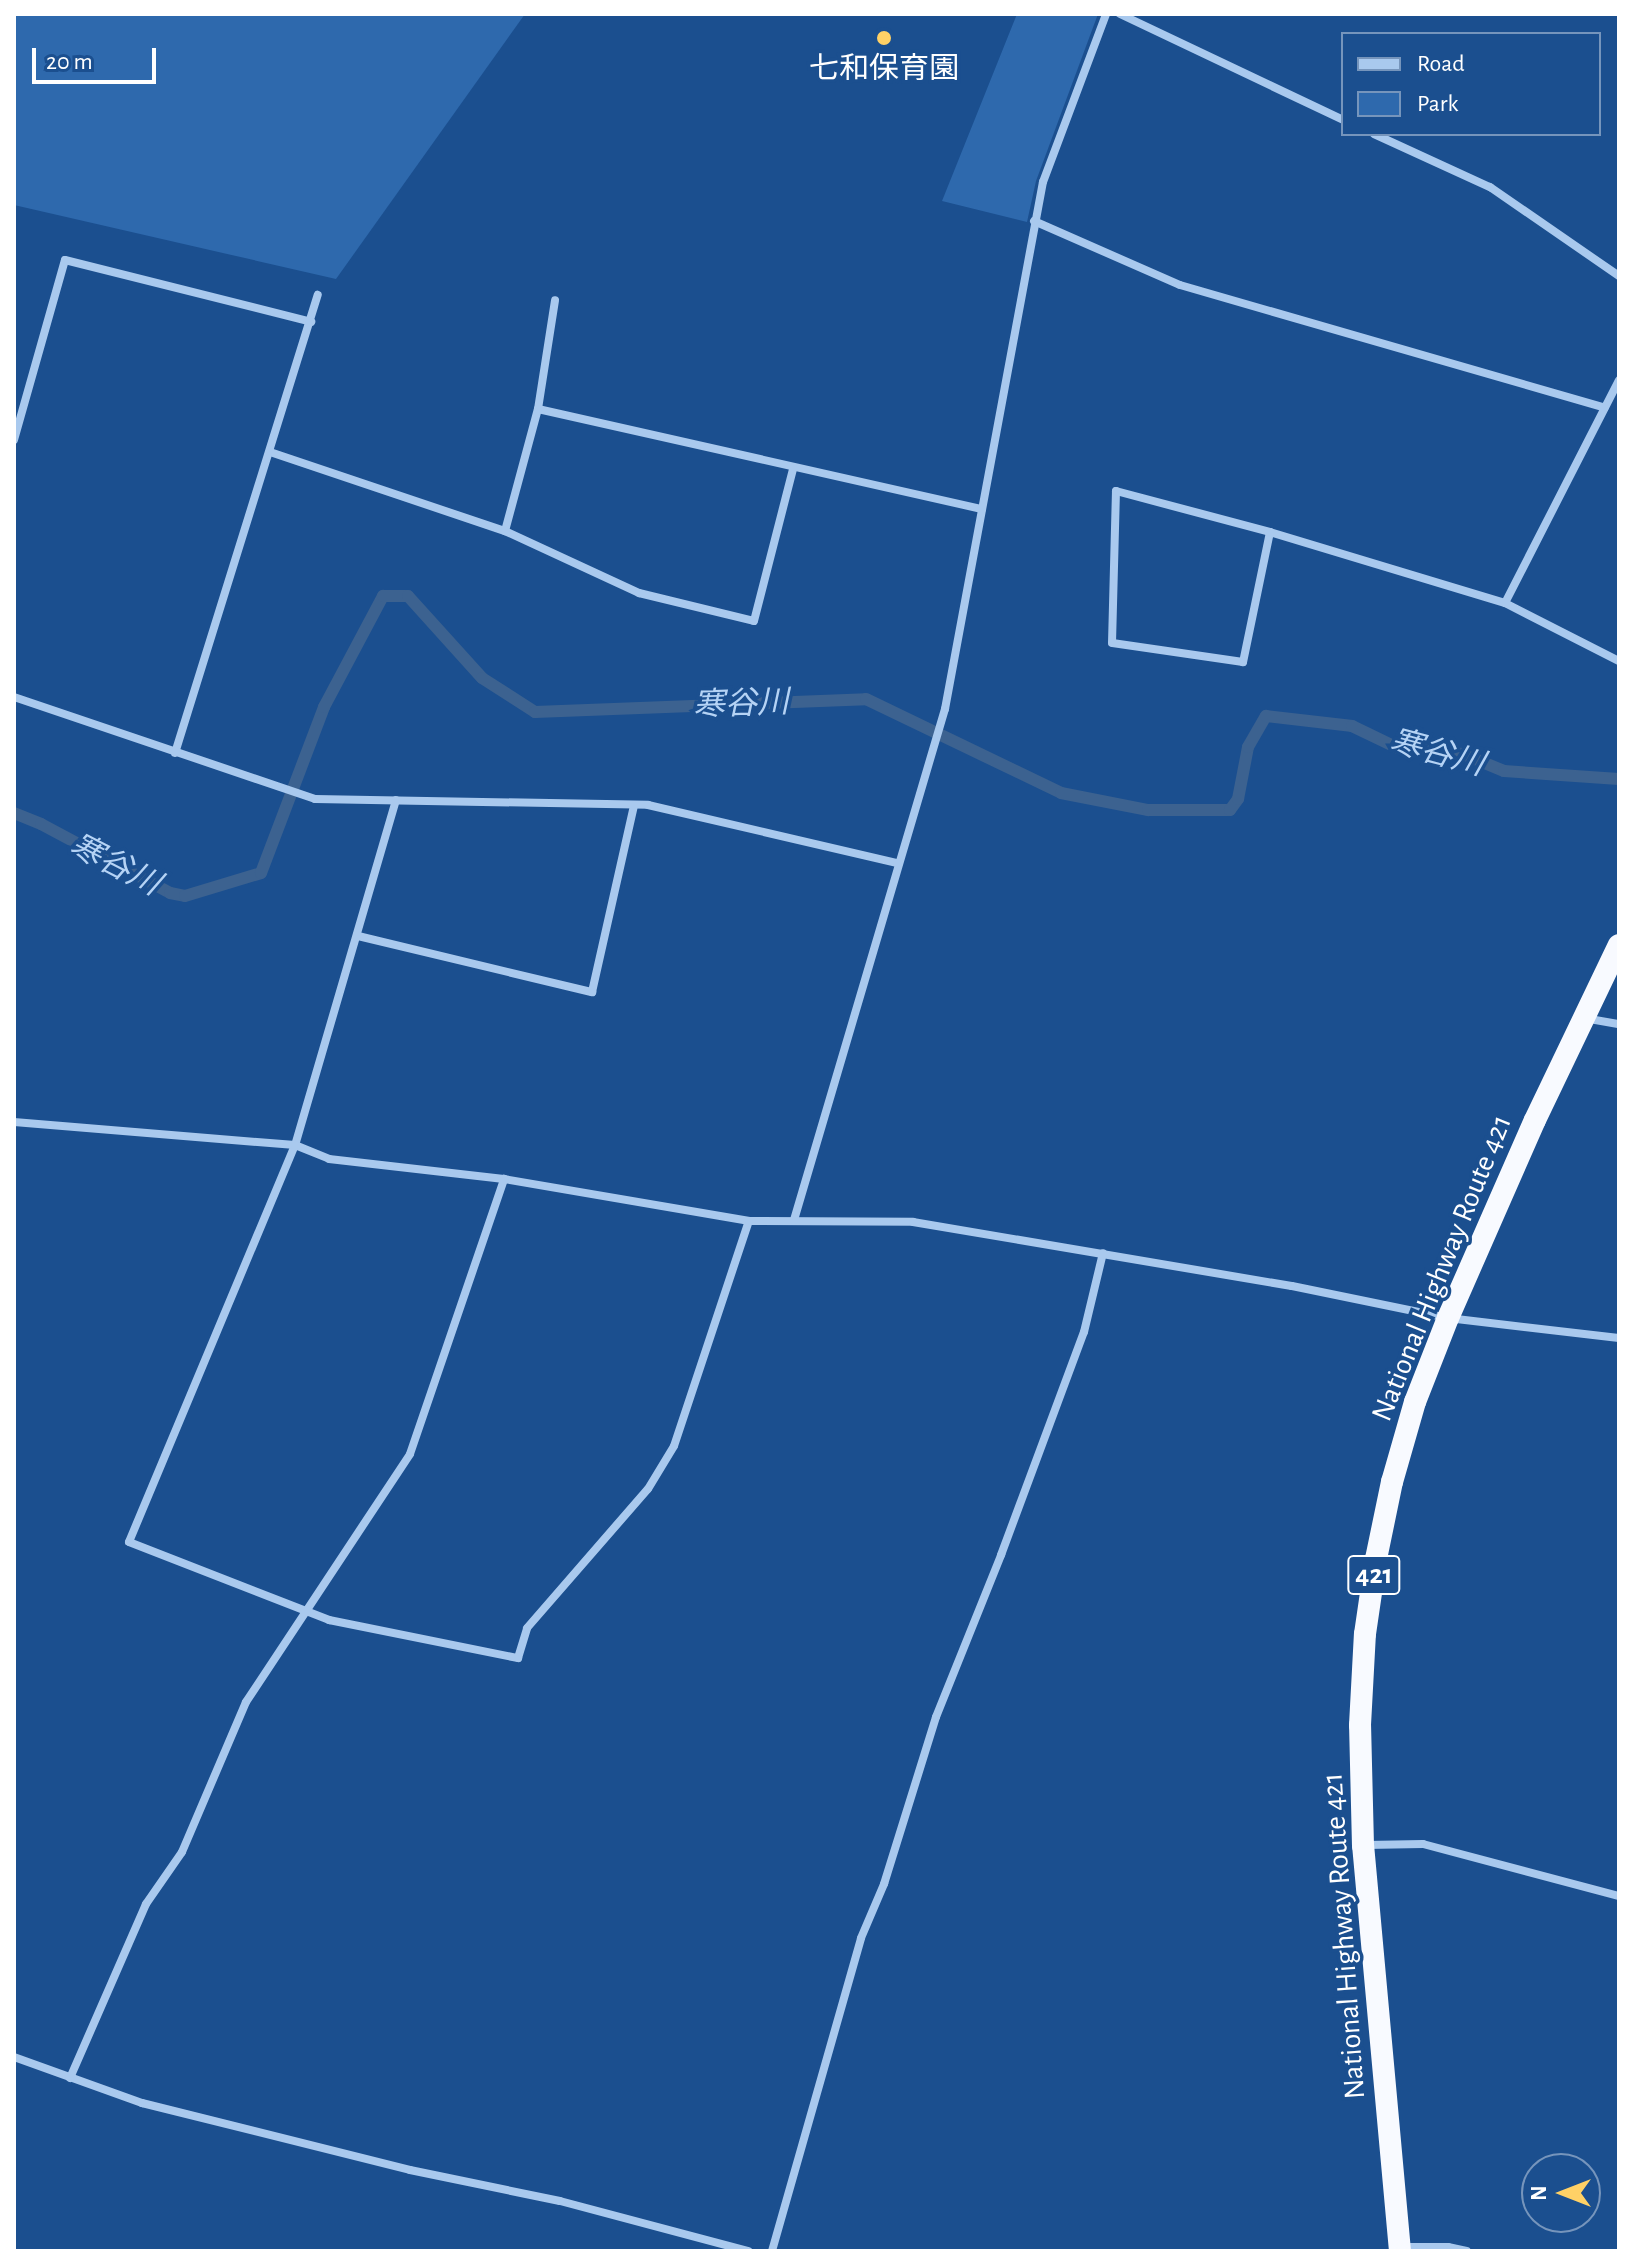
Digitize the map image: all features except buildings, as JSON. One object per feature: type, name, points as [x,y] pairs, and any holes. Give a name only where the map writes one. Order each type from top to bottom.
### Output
[{"type":"highway","name":"National Highway Route 421","points":[[1400,2249],[1363,1846],[1360,1725],[1365,1634],[1376,1559],[1392,1482],[1415,1402],[1448,1318],[1619,945]]},
{"type":"street","points":[[794,1220],[945,709],[1043,182],[1106,14]]},
{"type":"street","points":[[1120,14],[1341,119]]},
{"type":"street","points":[[1378,136],[1490,187],[1619,276]]},
{"type":"street","points":[[1034,221],[1180,285],[1605,408]]},
{"type":"street","points":[[14,440],[65,260],[311,322]]},
{"type":"street","points":[[175,753],[318,295]]},
{"type":"street","points":[[505,531],[538,409],[555,300]]},
{"type":"street","points":[[1505,603],[1619,380]]},
{"type":"street","points":[[538,409],[793,469],[982,509]]},
{"type":"street","points":[[270,452],[505,531],[639,593],[754,621],[793,469]]},
{"type":"street","points":[[1270,532],[1243,662],[1112,643],[1116,491],[1270,532],[1505,603],[1537,622],[1619,661]]},
{"type":"street","points":[[14,697],[272,787],[315,799],[648,805],[897,863]]},
{"type":"street","points":[[396,800],[295,1145],[129,1542],[329,1620],[381,1633],[518,1658],[527,1628],[648,1489],[674,1446],[749,1221]]},
{"type":"street","points":[[358,936],[592,992],[634,806]]},
{"type":"street","points":[[1584,1018],[1619,1024]]},
{"type":"street","points":[[14,1122],[295,1145],[329,1159],[504,1179],[749,1221],[913,1222],[1292,1286],[1448,1318],[1619,1338]]},
{"type":"street","points":[[70,2078],[146,1904],[182,1852],[246,1702],[410,1454],[504,1179]]},
{"type":"street","points":[[772,2251],[861,1938],[884,1884],[936,1717],[1080,1344],[1103,1253]]},
{"type":"street","points":[[1363,1846],[1423,1844],[1619,1896]]},
{"type":"street","points":[[14,2057],[156,2107],[410,2170],[560,2201],[748,2251]]},
{"type":"street","points":[[1400,2249],[1448,2247],[1467,2251]]},
{"type":"green space","points":[[14,14],[525,14],[336,279],[14,205]]},
{"type":"green space","points":[[1017,14],[1098,14],[1036,181],[1027,222],[942,201]]},
{"type":"waterway","name":"寒谷川","points":[[14,813],[41,824],[170,893],[185,896],[261,873],[324,707],[383,596],[408,596],[482,678],[535,712],[866,699],[1061,793],[1148,810],[1230,810],[1238,799],[1248,747],[1266,716],[1352,726],[1398,748],[1463,754],[1504,771],[1619,779]]},
{"type":"place","name":"七和保育園","points":[[884,38]]}]
